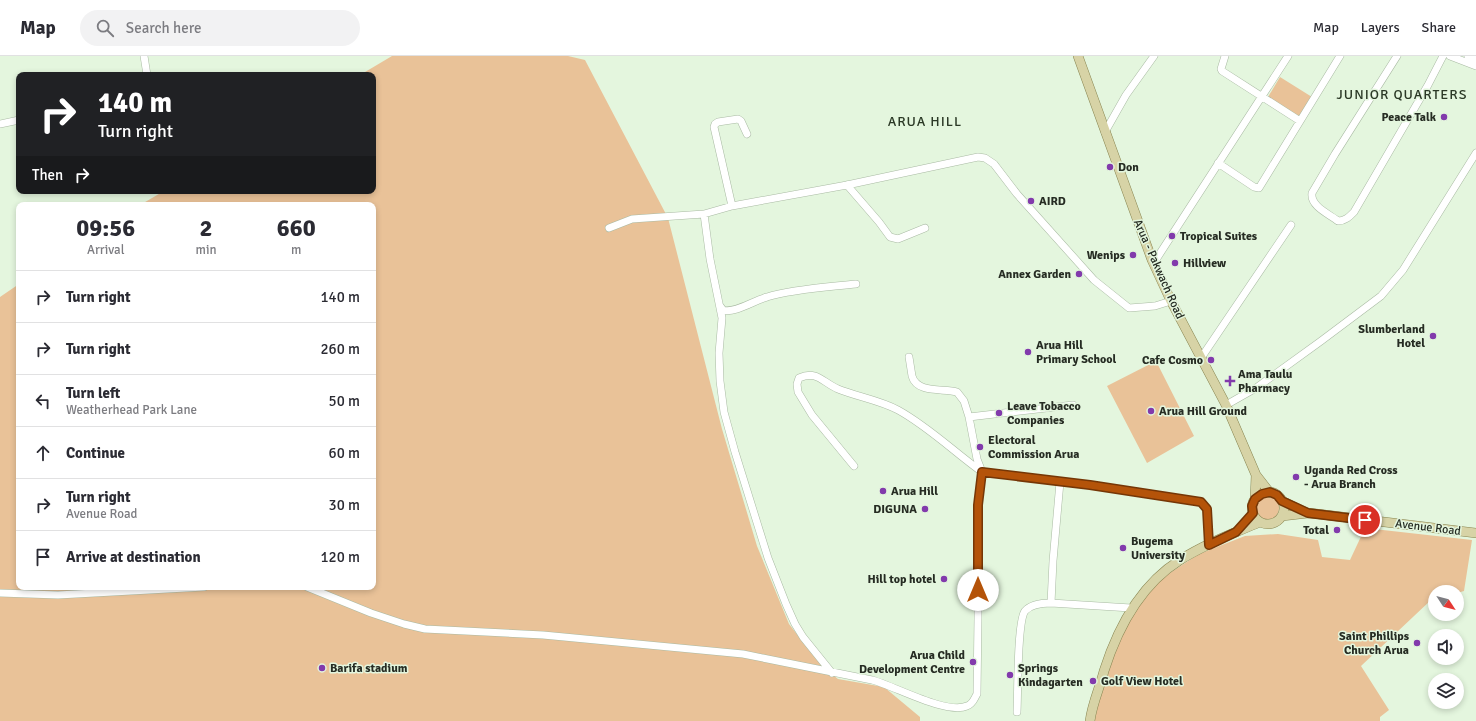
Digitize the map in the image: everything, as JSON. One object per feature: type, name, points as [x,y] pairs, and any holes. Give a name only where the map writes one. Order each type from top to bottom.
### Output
[{"type":"main road","name":"Arua - Pakwach Road","points":[[1078,56],[1152,260],[1171,301],[1226,405],[1256,475],[1270,492]]},
{"type":"main road","name":"Arua - Pakwach Road","points":[[1255,499],[1256,475]]},
{"type":"main road","points":[[1270,492],[1277,495],[1282,501],[1284,508],[1282,516],[1274,523],[1267,524],[1260,522],[1253,513],[1252,506],[1255,499],[1262,494],[1270,492]]},
{"type":"main road","name":"Avenue Road","points":[[1282,501],[1308,513]]},
{"type":"main road","points":[[1236,532],[1253,513]]},
{"type":"main road","name":"Avenue Road","points":[[1282,516],[1308,513],[1476,533]]},
{"type":"main road","points":[[1090,721],[1109,655],[1118,633],[1131,608],[1160,574],[1180,559],[1260,522]]},
{"type":"street","points":[[144,56],[147,72]]},
{"type":"street","points":[[1105,132],[1126,95],[1154,56]]},
{"type":"street","points":[[1225,56],[1221,69],[1222,71],[1300,121]]},
{"type":"street","points":[[1152,260],[1157,258],[1288,56]]},
{"type":"street","points":[[1218,163],[1254,187],[1259,188],[1340,56]]},
{"type":"street","points":[[1397,56],[1339,147],[1312,193],[1311,198],[1314,204],[1338,221],[1348,218],[1354,212],[1443,56]]},
{"type":"street","points":[[1450,56],[1476,66]]},
{"type":"street","points":[[1468,56],[1476,59]]},
{"type":"street","points":[[732,206],[714,127],[718,122],[738,119],[741,121],[747,134]]},
{"type":"street","points":[[0,124],[16,121]]},
{"type":"street","points":[[1226,405],[1256,388],[1381,296],[1403,270],[1476,153]]},
{"type":"street","points":[[609,228],[632,219],[704,214],[732,206],[848,185],[978,157],[984,158],[994,164],[1017,194],[1094,280],[1129,308],[1155,306],[1171,301]]},
{"type":"street","points":[[848,185],[890,237],[898,239],[926,228]]},
{"type":"street","points":[[704,214],[710,259],[720,306],[721,324],[719,372],[723,404],[746,488],[768,558],[795,624],[803,637],[832,673]]},
{"type":"street","points":[[1201,358],[1291,225]]},
{"type":"street","points":[[720,306],[723,310],[727,311],[782,293],[856,284]]},
{"type":"street","points":[[314,590],[371,613],[425,629],[543,635],[743,654],[885,683],[935,704],[957,708],[967,706],[972,703],[977,694],[978,505],[982,472],[977,459],[969,417],[964,401],[957,392],[926,388],[915,381],[912,377],[909,357]]},
{"type":"street","points":[[854,466],[809,410],[798,392],[797,384],[799,378],[806,375],[814,375],[839,389],[880,401],[898,410],[914,419],[982,472],[1090,485],[1201,502],[1207,509],[1209,545]]},
{"type":"street","points":[[969,417],[1073,405]]},
{"type":"street","points":[[1051,602],[1060,482]]},
{"type":"street","points":[[0,593],[58,595],[149,590]]},
{"type":"street","points":[[1017,712],[1022,619],[1025,611],[1041,603],[1051,602],[1131,608]]},
{"type":"shaded area","points":[[392,56],[568,56],[585,60],[668,218],[722,429],[757,546],[789,624],[821,665],[838,679],[884,687],[920,717],[920,721],[0,721],[0,297],[16,286],[16,590],[376,590],[376,202],[145,202],[159,194],[376,194],[376,72],[365,72]]},
{"type":"shaded area","points":[[1280,77],[1312,97],[1300,117],[1268,97]]},
{"type":"shaded area","name":"Arua Hill Ground","points":[[1156,361],[1194,436],[1147,463],[1107,386]]},
{"type":"shaded area","points":[[1267,496],[1276,499],[1279,508],[1276,517],[1267,520],[1258,517],[1255,508],[1258,499]]},
{"type":"shaded area","points":[[1365,528],[1472,540],[1464,591],[1464,585],[1428,585],[1428,603],[1361,666],[1389,710],[1380,717],[1380,721],[1092,721],[1112,654],[1131,614],[1159,580],[1199,554],[1245,536],[1278,534],[1318,540],[1322,557],[1350,560]]},
{"type":"place","name":"Peace Talk","points":[[1444,117]]},
{"type":"place","name":"Don","points":[[1110,167]]},
{"type":"place","name":"AIRD","points":[[1031,201]]},
{"type":"place","name":"Tropical Suites","points":[[1172,236]]},
{"type":"place","name":"Wenips","points":[[1133,255]]},
{"type":"place","name":"Hillview","points":[[1175,263]]},
{"type":"place","name":"Annex Garden","points":[[1079,274]]},
{"type":"place","name":"Slumberland Hotel","points":[[1433,336]]},
{"type":"place","name":"Arua Hill Primary School","points":[[1028,352]]},
{"type":"place","name":"Cafe Cosmo","points":[[1211,360]]},
{"type":"place","name":"Ama Taulu Pharmacy","points":[[1230,381]]},
{"type":"place","name":"Arua Hill Ground","points":[[1151,411]]},
{"type":"place","name":"Leave Tobacco Companies","points":[[999,413]]},
{"type":"place","name":"Electoral Commission Arua","points":[[980,447]]},
{"type":"place","name":"Uganda Red Cross - Arua Branch","points":[[1296,477]]},
{"type":"place","name":"Arua Hill","points":[[883,491]]},
{"type":"place","name":"DIGUNA","points":[[925,509]]},
{"type":"place","name":"Total","points":[[1337,530]]},
{"type":"place","name":"Bugema University","points":[[1123,548]]},
{"type":"place","name":"Hill top hotel","points":[[944,579]]},
{"type":"place","name":"Saint Phillips Church Arua","points":[[1417,643]]},
{"type":"place","name":"Arua Child Development Centre","points":[[973,662]]},
{"type":"place","name":"Barifa stadium","points":[[322,668]]},
{"type":"place","name":"Springs Kindagarten","points":[[1010,675]]},
{"type":"place","name":"Golf View Hotel","points":[[1093,681]]},
{"type":"district","name":"JUNIOR QUARTERS","points":[[1402,94]]},
{"type":"district","name":"ARUA HILL","points":[[925,121]]},
{"type":"route","points":[[978,590],[978,505],[982,472],[1090,485],[1201,502],[1207,509],[1209,545],[1236,532],[1253,513],[1252,506],[1255,499],[1262,494],[1270,492],[1277,495],[1282,501],[1308,513],[1365,520]]}]
